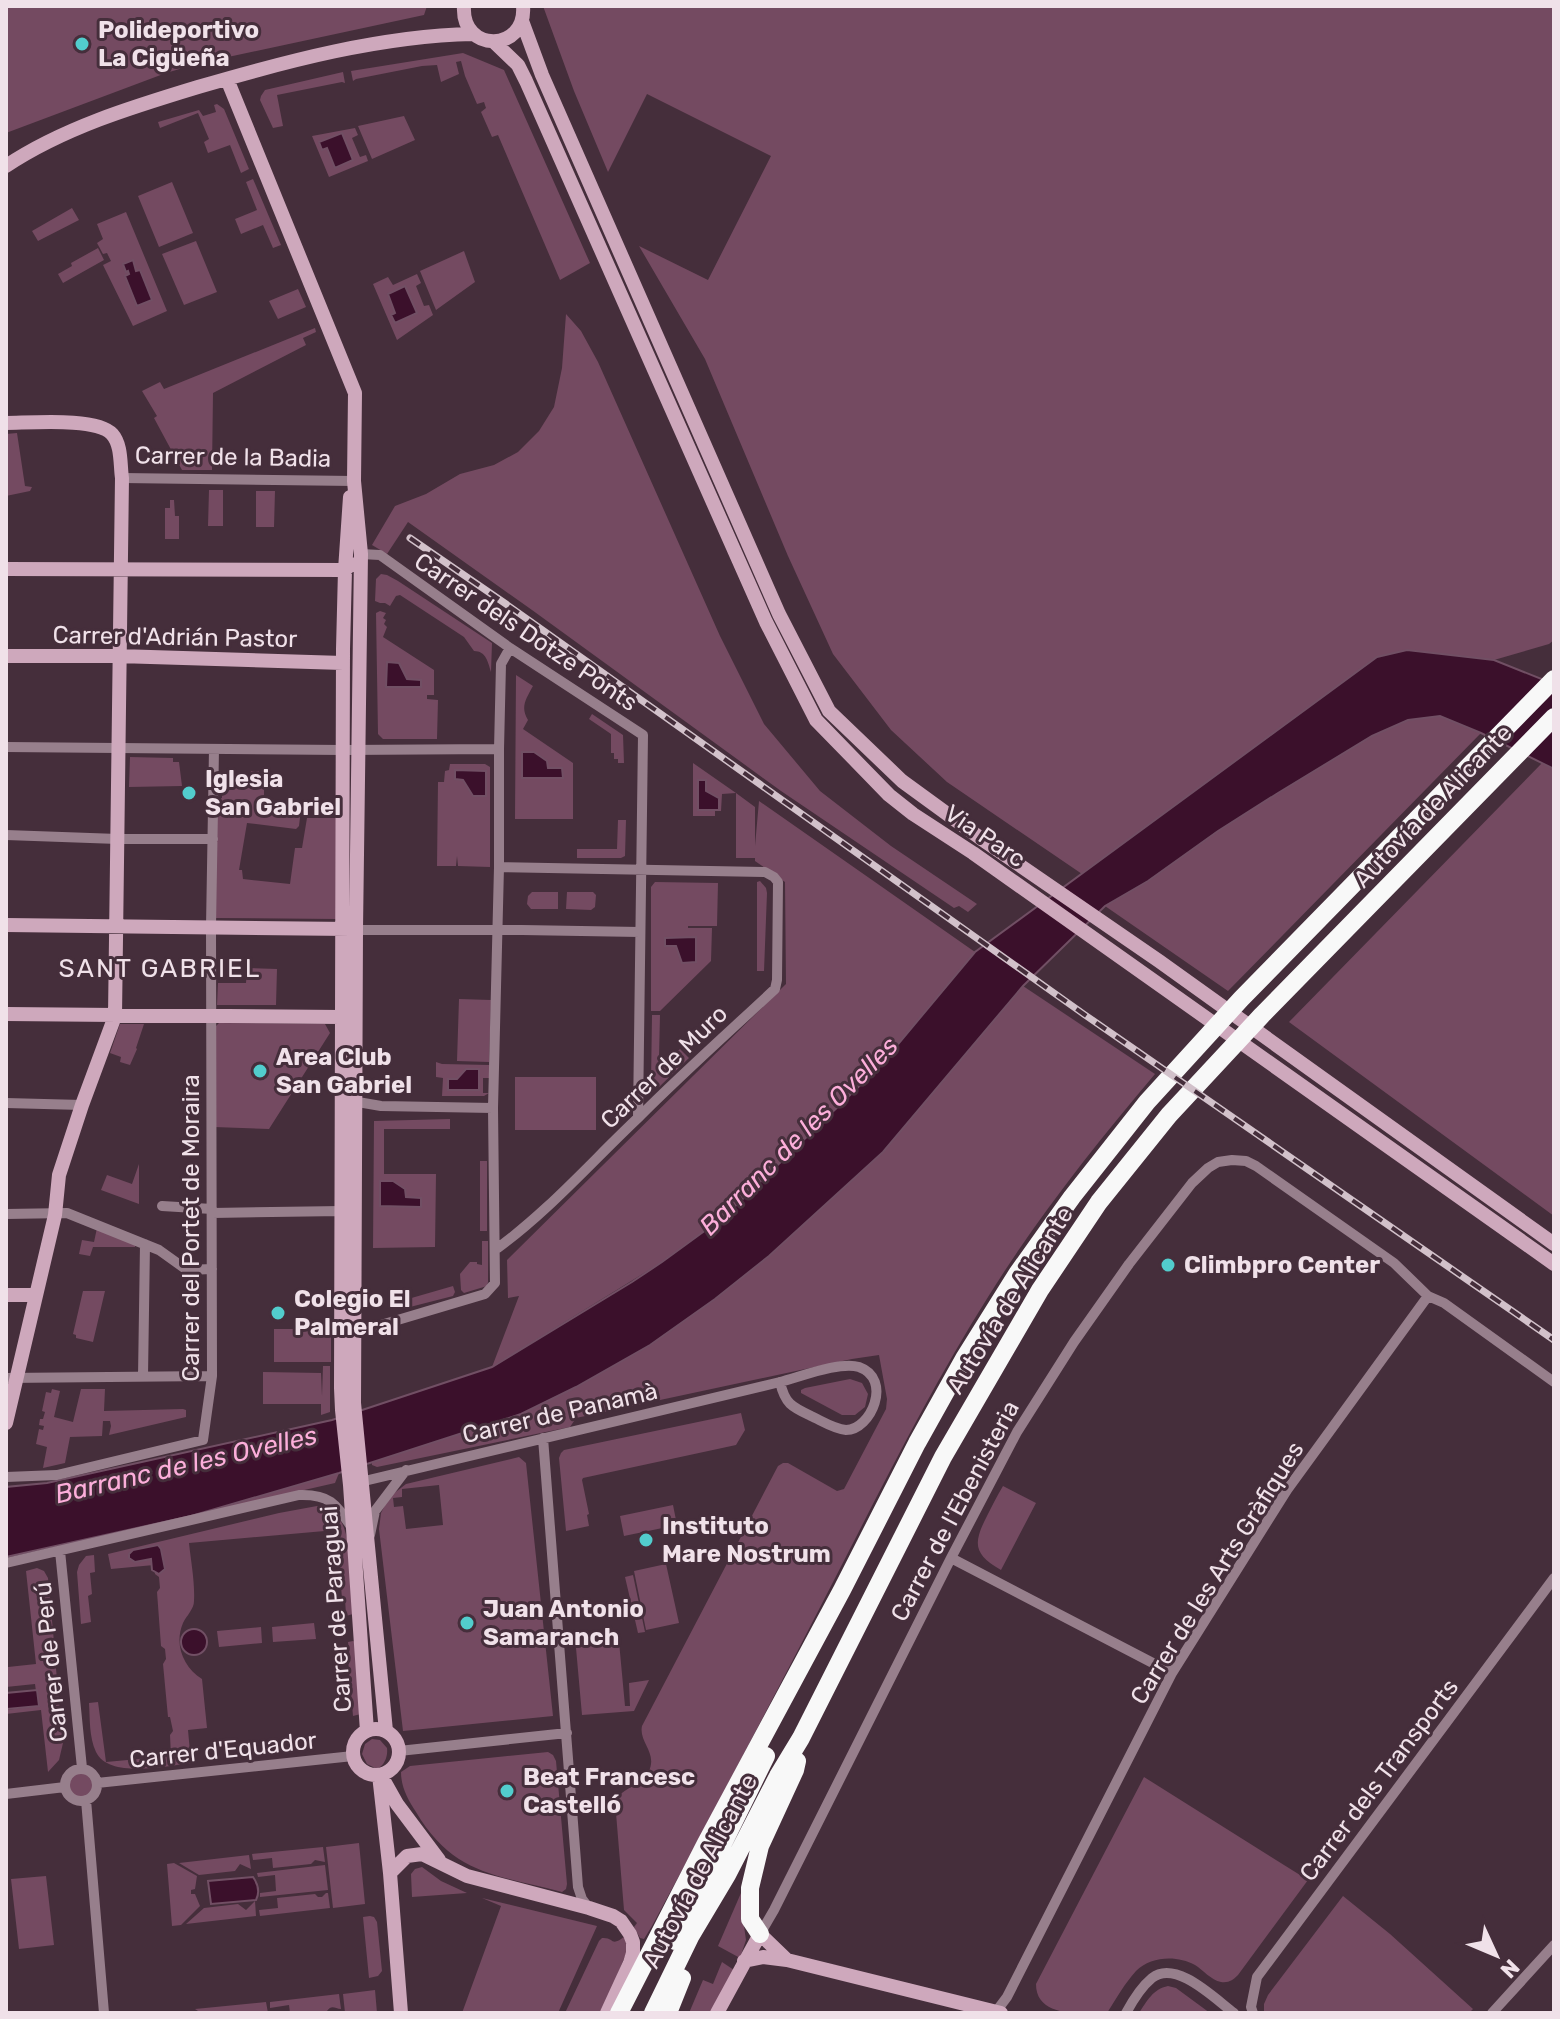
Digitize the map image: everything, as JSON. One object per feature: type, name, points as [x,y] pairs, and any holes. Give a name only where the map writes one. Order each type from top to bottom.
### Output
[{"type":"highway","name":"Autovía de Alicante","points":[[842,1590],[965,1357],[1009,1285],[1072,1197],[1147,1102],[1241,999],[1554,679]]},
{"type":"highway","name":"Autovía de Alicante","points":[[653,2013],[690,1937],[801,1738],[943,1457],[1040,1290],[1099,1202],[1169,1115],[1262,1015],[1554,717]]},
{"type":"highway","points":[[619,2013],[842,1590]]},
{"type":"highway","points":[[639,2013],[807,1672],[842,1590]]},
{"type":"highway","points":[[760,1934],[750,1919],[750,1888],[760,1846],[795,1770],[801,1738]]},
{"type":"highway","points":[[668,2013],[727,1875]]},
{"type":"street","points":[[464,6],[465,21],[473,34],[494,42],[512,36],[523,14]]},
{"type":"street","points":[[438,34],[464,6]]},
{"type":"street","name":"Via Parc","points":[[523,14],[531,50],[620,253],[779,614],[829,711],[902,781],[1554,1244]]},
{"type":"street","points":[[6,166],[38,146],[93,123],[227,79],[323,54],[438,34],[473,34]]},
{"type":"street","name":"Via Parc","points":[[494,42],[518,65],[526,81],[766,622],[816,720],[889,795],[913,814],[1554,1264]]},
{"type":"street","points":[[227,79],[355,393],[354,481],[361,554],[359,725],[351,750]]},
{"type":"street","name":"Carrer de la Badia","points":[[6,423],[61,422],[99,426],[112,434],[118,446],[122,478],[354,481]]},
{"type":"street","points":[[6,1423],[11,1378],[36,1295],[55,1215],[59,1175],[115,1016],[122,478]]},
{"type":"street","points":[[354,481],[349,502],[345,570],[351,750],[349,929],[355,1103],[354,1333],[348,1408],[356,1483]]},
{"type":"street","points":[[6,569],[345,570],[361,554]]},
{"type":"street","name":"Carrer dels Dotze Ponts","points":[[361,554],[380,555],[510,648],[643,735],[641,869]]},
{"type":"street","points":[[341,1388],[347,1376],[348,1339],[354,1333],[485,1294],[495,1283],[493,1108],[501,664],[510,648]]},
{"type":"street","name":"Carrer d'Adrián Pastor","points":[[6,656],[347,663]]},
{"type":"street","points":[[347,663],[354,665],[353,720],[359,725]]},
{"type":"street","points":[[6,747],[499,749]]},
{"type":"street","name":"Carrer del Portet de Moraira","points":[[6,1477],[57,1475],[203,1440],[212,1376],[211,927],[214,749]]},
{"type":"street","points":[[6,835],[213,839]]},
{"type":"street","points":[[499,867],[641,869],[638,1117]]},
{"type":"street","name":"Carrer de Muro","points":[[495,1250],[523,1230],[775,989],[778,882],[774,877],[765,872],[641,869]]},
{"type":"street","points":[[6,925],[640,932]]},
{"type":"street","points":[[348,1408],[341,1388],[341,1017],[349,929]]},
{"type":"street","points":[[6,1014],[341,1017]]},
{"type":"street","points":[[341,1091],[355,1103],[381,1106],[493,1108]]},
{"type":"street","points":[[6,1103],[82,1105]]},
{"type":"street","name":"Carrer de l'Ebenisteria","points":[[760,1934],[1017,1432],[1074,1342],[1192,1183],[1218,1162],[1246,1161],[1394,1263],[1428,1296]]},
{"type":"street","points":[[162,1206],[212,1211],[342,1211],[354,1221]]},
{"type":"street","points":[[6,1214],[67,1213],[159,1250],[187,1270],[212,1269]]},
{"type":"street","points":[[143,1377],[145,1244]]},
{"type":"street","points":[[6,1295],[36,1295]]},
{"type":"street","points":[[1428,1296],[1444,1303],[1554,1382]]},
{"type":"street","name":"Carrer de les Arts Gràfiques","points":[[997,2012],[1172,1673],[1287,1490],[1428,1296]]},
{"type":"street","name":"Carrer de Panamà","points":[[356,1483],[841,1366],[859,1367],[871,1375],[877,1384],[878,1395],[861,1424],[849,1430],[838,1429],[797,1410],[784,1398],[780,1382]]},
{"type":"street","points":[[11,1378],[212,1376]]},
{"type":"street","points":[[543,1438],[578,1887],[589,1908]]},
{"type":"street","name":"Carrer de Paraguai","points":[[368,1549],[375,1511],[406,1470]]},
{"type":"street","name":"Carrer de Paraguai","points":[[356,1483],[352,1528],[367,1731]]},
{"type":"street","name":"Carrer de Paraguai","points":[[356,1483],[368,1549],[386,1731]]},
{"type":"street","points":[[6,1563],[299,1495],[314,1495],[336,1504],[352,1528]]},
{"type":"street","name":"Carrer de Perú","points":[[60,1551],[82,1768]]},
{"type":"street","points":[[951,1558],[1172,1673]]},
{"type":"street","name":"Carrer dels Transports","points":[[1253,2013],[1251,2007],[1257,1977],[1554,1578]]},
{"type":"street","points":[[367,1731],[386,1731],[398,1744],[399,1757],[395,1766],[386,1773],[369,1774],[360,1769],[353,1756],[354,1745],[367,1731]]},
{"type":"street","points":[[399,1751],[567,1733]]},
{"type":"street","name":"Carrer d'Equador","points":[[97,1783],[353,1756]]},
{"type":"street","points":[[82,1768],[94,1775],[97,1783],[93,1796],[79,1801],[67,1793],[65,1787],[67,1776],[82,1768]]},
{"type":"street","points":[[380,1775],[397,1804],[443,1863]]},
{"type":"street","points":[[380,1775],[401,2013]]},
{"type":"street","points":[[6,1794],[65,1787]]},
{"type":"street","points":[[86,1800],[104,2013]]},
{"type":"street","points":[[390,1873],[407,1856],[422,1854],[467,1876],[589,1908],[621,1921],[633,1942],[630,1963],[607,2013]]},
{"type":"street","points":[[717,2013],[760,1934],[787,1960]]},
{"type":"street","points":[[1492,2013],[1554,1945]]},
{"type":"street","points":[[744,1961],[763,1957],[787,1960],[997,2012]]},
{"type":"street","points":[[1126,2013],[1138,1992],[1155,1975],[1169,1972],[1184,1976],[1234,2013]]},
{"type":"shaded area","points":[[6,6],[427,6],[424,15],[166,73],[6,133]]},
{"type":"shaded area","points":[[543,6],[1554,6],[1554,640],[1494,660],[1407,650],[1377,658],[1082,874],[947,782],[891,730],[833,654],[705,359],[639,246],[708,280],[771,156],[647,94],[608,172]]},
{"type":"shaded area","points":[[463,53],[504,70],[590,263],[560,280],[498,135],[492,137],[481,112],[486,108],[484,102],[477,104],[461,61],[456,62],[459,74],[441,82],[437,65],[353,81],[351,71]]},
{"type":"shaded area","points":[[343,72],[345,83],[277,95],[283,126],[273,128],[260,100],[265,90]]},
{"type":"shaded area","points":[[214,105],[224,109],[249,169],[241,173],[230,145],[208,153],[204,142],[209,139],[198,113],[160,128],[158,122],[199,110],[203,116],[216,112]]},
{"type":"shaded area","points":[[404,116],[415,140],[372,159],[358,126]]},
{"type":"shaded area","points":[[355,128],[358,135],[352,138],[360,157],[366,155],[368,161],[329,177],[312,136]]},
{"type":"shaded area","points":[[253,179],[281,245],[273,248],[263,225],[241,234],[235,219],[257,210],[246,182]]},
{"type":"shaded area","points":[[172,182],[193,233],[159,247],[138,196]]},
{"type":"shaded area","points":[[72,208],[79,220],[38,241],[32,231]]},
{"type":"shaded area","points":[[126,212],[167,311],[133,326],[103,265],[111,261],[97,243],[103,239],[97,224]]},
{"type":"shaded area","points":[[196,241],[217,292],[184,305],[162,254]]},
{"type":"shaded area","points":[[98,248],[104,260],[63,283],[58,274]]},
{"type":"shaded area","points":[[464,251],[475,282],[436,310],[420,271]]},
{"type":"shaded area","points":[[417,274],[421,283],[416,286],[424,306],[429,305],[433,315],[397,340],[373,284],[388,277],[393,285]]},
{"type":"shaded area","points":[[298,289],[306,307],[278,319],[269,301]]},
{"type":"shaded area","points":[[566,314],[581,331],[598,362],[720,636],[764,724],[820,791],[891,846],[977,904],[968,912],[959,906],[954,908],[781,791],[408,522],[387,554],[372,545],[395,506],[426,494],[460,474],[494,465],[518,452],[539,431],[554,407],[562,368]]},
{"type":"shaded area","points":[[315,328],[316,332],[303,338],[306,345],[213,393],[212,470],[182,470],[142,391],[160,382],[164,389]]},
{"type":"shaded area","points":[[17,433],[25,486],[32,487],[30,491],[6,496],[6,434]]},
{"type":"shaded area","points":[[209,490],[223,490],[223,526],[208,526]]},
{"type":"shaded area","points":[[256,491],[275,491],[274,527],[256,527]]},
{"type":"shaded area","points":[[170,500],[174,500],[175,516],[179,516],[179,539],[165,539],[165,508],[170,508]]},
{"type":"shaded area","points":[[381,574],[398,581],[492,643],[491,672],[484,655],[474,651],[464,637],[400,595],[390,606],[375,601],[376,579]]},
{"type":"shaded area","points":[[376,613],[386,613],[383,618],[387,627],[383,637],[434,670],[434,695],[427,695],[427,699],[438,700],[437,739],[383,739],[378,734]]},
{"type":"shaded area","points":[[516,675],[533,686],[525,703],[528,720],[523,729],[573,763],[573,819],[515,819]]},
{"type":"shaded area","points":[[592,714],[623,735],[624,763],[614,759],[611,734],[589,719]]},
{"type":"shaded area","points":[[1440,716],[1481,733],[1228,991],[1105,906],[1148,881],[1218,831],[1372,736],[1408,720]]},
{"type":"shaded area","points":[[130,757],[173,758],[173,762],[179,762],[182,786],[129,787]]},
{"type":"shaded area","points":[[693,763],[736,793],[722,794],[721,811],[715,811],[715,816],[693,816]]},
{"type":"shaded area","points":[[1542,763],[1554,769],[1554,1216],[1289,1022]]},
{"type":"shaded area","points":[[450,764],[485,764],[490,767],[490,867],[458,866],[457,856],[456,866],[437,866],[438,782],[444,782],[445,771],[449,770]]},
{"type":"shaded area","points":[[251,771],[259,771],[259,784],[264,785],[264,805],[301,809],[296,829],[247,823],[239,870],[242,870],[243,879],[290,884],[295,848],[302,848],[307,818],[338,818],[337,919],[214,918],[217,799],[222,798],[222,785],[250,785],[246,775],[250,775]]},
{"type":"shaded area","points":[[736,793],[755,807],[755,846],[759,801],[975,952],[879,1067],[725,1216],[662,1262],[492,1367],[519,1296],[508,1298],[507,1260],[786,984],[785,882],[755,858],[736,858]]},
{"type":"shaded area","points":[[618,820],[626,820],[625,856],[577,858],[577,849],[617,849]]},
{"type":"shaded area","points":[[760,881],[767,893],[764,971],[757,971],[757,882]]},
{"type":"shaded area","points":[[655,882],[718,883],[717,926],[688,926],[712,928],[711,961],[660,1011],[651,1011],[651,887]]},
{"type":"shaded area","points":[[532,892],[558,892],[558,909],[531,909],[527,904]]},
{"type":"shaded area","points":[[567,892],[593,892],[596,895],[595,907],[591,910],[566,909]]},
{"type":"shaded area","points":[[247,968],[277,969],[276,1005],[217,1005],[218,983],[246,983]]},
{"type":"shaded area","points":[[1023,986],[1155,1074],[1047,1210],[946,1367],[652,1926],[644,1939],[640,1938],[634,1927],[637,1923],[624,1910],[615,1801],[649,1771],[651,1759],[642,1736],[642,1726],[778,1466],[788,1463],[837,1491],[844,1489],[886,1409],[879,1355],[576,1418],[570,1427],[377,1467],[372,1465],[372,1461],[521,1414],[650,1345],[715,1299],[769,1256],[883,1152]]},
{"type":"shaded area","points":[[459,999],[491,1000],[489,1062],[457,1061]]},
{"type":"shaded area","points":[[652,1015],[660,1015],[659,1058],[664,1063],[680,1049],[689,1058],[659,1087],[654,1087],[651,1082]]},
{"type":"shaded area","name":"Area Club San Gabriel","points":[[219,1023],[325,1024],[330,1033],[269,1129],[214,1127],[214,1028]]},
{"type":"shaded area","points":[[120,1024],[144,1024],[130,1065],[120,1062],[121,1057],[110,1053]]},
{"type":"shaded area","points":[[436,1062],[490,1065],[490,1078],[483,1078],[483,1093],[489,1093],[484,1096],[442,1096],[443,1078],[436,1077]]},
{"type":"shaded area","points":[[515,1077],[596,1077],[596,1130],[515,1130]]},
{"type":"shaded area","points":[[450,1119],[450,1129],[384,1129],[384,1174],[436,1174],[435,1247],[373,1248],[374,1121]]},
{"type":"shaded area","points":[[480,1161],[487,1161],[487,1231],[480,1231]]},
{"type":"shaded area","points":[[139,1164],[139,1204],[101,1190],[107,1175],[132,1184]]},
{"type":"shaded area","points":[[97,1228],[135,1241],[135,1247],[93,1247],[90,1256],[79,1254],[82,1240],[94,1242]]},
{"type":"shaded area","points":[[482,1241],[488,1241],[487,1286],[464,1293],[460,1274],[470,1262],[482,1265]]},
{"type":"shaded area","points":[[453,1286],[453,1296],[410,1307],[408,1299]]},
{"type":"shaded area","points":[[83,1291],[105,1291],[93,1342],[76,1338],[73,1334]]},
{"type":"shaded area","points":[[274,1329],[331,1329],[331,1362],[274,1362]]},
{"type":"shaded area","points":[[323,1366],[330,1366],[330,1412],[321,1415],[321,1404],[263,1404],[263,1372],[321,1373],[322,1396]]},
{"type":"shaded area","points":[[850,1379],[862,1383],[868,1394],[865,1407],[855,1415],[842,1415],[801,1393],[805,1388]]},
{"type":"shaded area","points":[[52,1389],[60,1391],[54,1417],[73,1422],[81,1389],[105,1389],[104,1411],[183,1409],[186,1410],[186,1417],[109,1435],[110,1421],[103,1421],[102,1436],[70,1437],[65,1463],[43,1468],[47,1447],[36,1444],[39,1429],[43,1430],[44,1426],[39,1425],[45,1412],[42,1411],[46,1392],[51,1393]]},
{"type":"shaded area","points":[[741,1413],[745,1430],[736,1445],[583,1478],[589,1526],[566,1531],[559,1458],[564,1450]]},
{"type":"shaded area","name":"Juan Antonio Samaranch","points":[[519,1457],[526,1463],[553,1716],[403,1731],[379,1529],[385,1505],[406,1484]],"holes":[[[439,1485],[443,1525],[406,1529],[403,1506],[394,1507],[393,1498],[402,1497],[402,1489]]]},
{"type":"shaded area","points":[[339,1473],[335,1483],[191,1516]]},
{"type":"shaded area","points":[[1003,1486],[1036,1503],[1001,1570],[985,1559],[978,1541],[982,1525]]},
{"type":"shaded area","points":[[673,1505],[677,1525],[624,1536],[620,1516]]},
{"type":"shaded area","points":[[317,1506],[335,1514],[346,1533],[349,1546],[353,1614],[346,1616],[336,1530],[189,1543],[194,1601],[180,1631],[180,1647],[185,1662],[202,1679],[207,1728],[188,1730],[191,1763],[139,1769],[113,1766],[106,1762],[171,1756],[170,1735],[173,1731],[168,1717],[163,1664],[165,1649],[161,1646],[157,1592],[160,1588],[159,1577],[155,1574],[154,1565],[111,1569],[108,1554]]},
{"type":"shaded area","points":[[94,1555],[95,1572],[90,1573],[92,1594],[88,1596],[91,1622],[81,1624],[77,1572],[86,1556]]},
{"type":"shaded area","points":[[666,1564],[679,1623],[646,1630],[634,1571]]},
{"type":"shaded area","points":[[37,1568],[44,1571],[48,1578],[54,1642],[47,1643],[49,1659],[55,1658],[63,1743],[59,1760],[48,1772],[41,1710],[6,1714],[6,1710],[38,1706],[35,1684],[6,1687],[8,1667],[36,1664],[26,1571]]},
{"type":"shaded area","points":[[633,1575],[645,1632],[638,1633],[625,1577]]},
{"type":"shaded area","points":[[314,1623],[316,1639],[273,1642],[272,1627]]},
{"type":"shaded area","points":[[261,1627],[262,1643],[219,1647],[217,1631]]},
{"type":"shaded area","points":[[618,1631],[625,1706],[630,1706],[629,1683],[649,1680],[634,1711],[582,1715],[577,1634]]},
{"type":"shaded area","points":[[353,1641],[361,1714],[353,1716],[348,1642]]},
{"type":"shaded area","points":[[98,1702],[106,1762],[94,1746],[89,1703]]},
{"type":"shaded area","points":[[372,1739],[380,1740],[387,1748],[385,1760],[377,1769],[367,1764],[362,1754],[365,1744]]},
{"type":"shaded area","points":[[548,1752],[556,1761],[567,1884],[562,1892],[497,1876],[462,1861],[430,1833],[410,1803],[402,1783],[401,1772],[410,1766]]},
{"type":"shaded area","points":[[81,1773],[90,1776],[93,1785],[90,1794],[81,1797],[72,1794],[69,1785],[72,1776]]},
{"type":"shaded area","points":[[1144,1777],[1308,1880],[1231,1981],[1217,1981],[1188,1962],[1157,1960],[1136,1971],[1107,2013],[1052,2009],[1038,1995],[1036,1984]]},
{"type":"shaded area","points":[[359,1843],[365,1904],[333,1908],[326,1847]]},
{"type":"shaded area","points":[[323,1847],[325,1862],[315,1860],[311,1864],[273,1868],[272,1858],[253,1860],[252,1854]]},
{"type":"shaded area","points":[[249,1855],[251,1869],[240,1864],[235,1871],[199,1875],[179,1863]]},
{"type":"shaded area","points":[[174,1863],[197,1876],[191,1894],[195,1894],[200,1906],[181,1925],[172,1926],[167,1864]]},
{"type":"shaded area","points":[[325,1865],[328,1890],[260,1897],[260,1893],[276,1891],[275,1875],[258,1877],[257,1873]]},
{"type":"shaded area","points":[[422,1867],[441,1881],[467,1893],[412,1897],[411,1874]]},
{"type":"shaded area","points":[[46,1876],[54,1945],[19,1949],[11,1879]]},
{"type":"shaded area","points":[[744,1886],[742,1912],[746,1940],[740,1958],[718,1946]]},
{"type":"shaded area","points":[[326,1893],[330,1908],[260,1916],[259,1910],[278,1908],[277,1898],[315,1894],[322,1897]]},
{"type":"shaded area","points":[[1343,1896],[1473,2009],[1469,2013],[1264,2013],[1268,1995]]},
{"type":"shaded area","points":[[482,1898],[597,1926],[558,2013],[462,2013],[501,1906]]},
{"type":"shaded area","points":[[255,1901],[256,1916],[186,1924],[204,1908],[238,1904],[246,1910]]},
{"type":"shaded area","points":[[370,1916],[377,1922],[382,1971],[378,1976],[369,1978],[363,1917]]},
{"type":"shaded area","points":[[625,1936],[627,1951],[602,2013],[565,2013],[599,1941],[606,1938],[615,1942]]},
{"type":"shaded area","points":[[722,1962],[734,1970],[712,2013],[689,2013],[703,1980],[713,1984]]},
{"type":"shaded area","points":[[1168,1986],[1176,1988],[1210,2013],[1139,2013],[1154,1993]]},
{"type":"shaded area","points":[[375,1990],[377,2013],[345,2013],[343,1994]]},
{"type":"shaded area","points":[[339,1994],[341,2009],[332,2007],[327,2011],[290,2013],[289,2005],[270,2008],[270,2002]]},
{"type":"shaded area","points":[[266,2002],[268,2013],[201,2013],[195,2009]]},
{"type":"water","points":[[342,133],[353,160],[335,168],[327,148],[322,150],[319,142]]},
{"type":"water","points":[[133,260],[152,300],[137,306],[125,276],[129,274],[128,271],[123,264]]},
{"type":"water","points":[[405,286],[417,313],[395,323],[388,294]]},
{"type":"water","name":"Barranc de les Ovelles","points":[[1407,650],[1494,660],[1554,684],[1554,769],[1440,716],[1408,720],[1372,736],[1218,831],[1148,881],[1105,906],[1023,986],[883,1152],[769,1256],[650,1345],[521,1414],[339,1473],[191,1516],[6,1557],[6,1487],[47,1483],[332,1420],[492,1367],[632,1282],[725,1216],[879,1067],[975,952],[1377,657]]},
{"type":"water","points":[[387,662],[399,663],[407,679],[421,680],[421,687],[386,687]]},
{"type":"water","points":[[522,752],[534,752],[547,761],[548,768],[562,768],[563,778],[522,778]]},
{"type":"water","points":[[455,770],[486,771],[486,796],[473,796],[463,780],[455,779]]},
{"type":"water","points":[[698,780],[706,780],[706,791],[719,798],[719,810],[698,810]]},
{"type":"water","points":[[696,937],[696,962],[682,963],[676,946],[665,946],[665,938]]},
{"type":"water","points":[[466,1069],[479,1069],[479,1090],[448,1090],[448,1079],[457,1079]]},
{"type":"water","points":[[380,1181],[393,1181],[405,1189],[406,1197],[421,1198],[421,1207],[380,1206]]},
{"type":"water","points":[[158,1545],[165,1569],[159,1574],[152,1570],[151,1559],[135,1562],[129,1558],[133,1550]]},
{"type":"water","points":[[194,1629],[203,1633],[207,1642],[203,1651],[194,1655],[185,1651],[181,1642],[185,1633]]},
{"type":"water","points":[[37,1690],[39,1706],[7,1709],[6,1693]]},
{"type":"water","points":[[253,1877],[258,1888],[256,1900],[211,1904],[208,1881]]},
{"type":"railway","points":[[410,538],[1085,1015],[1554,1340]]},
{"type":"place","name":"Polideportivo La Cigüeña","points":[[82,44]]},
{"type":"place","name":"Iglesia San Gabriel","points":[[189,793]]},
{"type":"place","name":"Area Club San Gabriel","points":[[260,1071]]},
{"type":"place","name":"Climbpro Center","points":[[1168,1265]]},
{"type":"place","name":"Colegio El Palmeral","points":[[278,1313]]},
{"type":"place","name":"Instituto Mare Nostrum","points":[[646,1540]]},
{"type":"place","name":"Juan Antonio Samaranch","points":[[467,1623]]},
{"type":"place","name":"Beat Francesc Castelló","points":[[507,1791]]},
{"type":"district","name":"SANT GABRIEL","points":[[160,968]]}]
